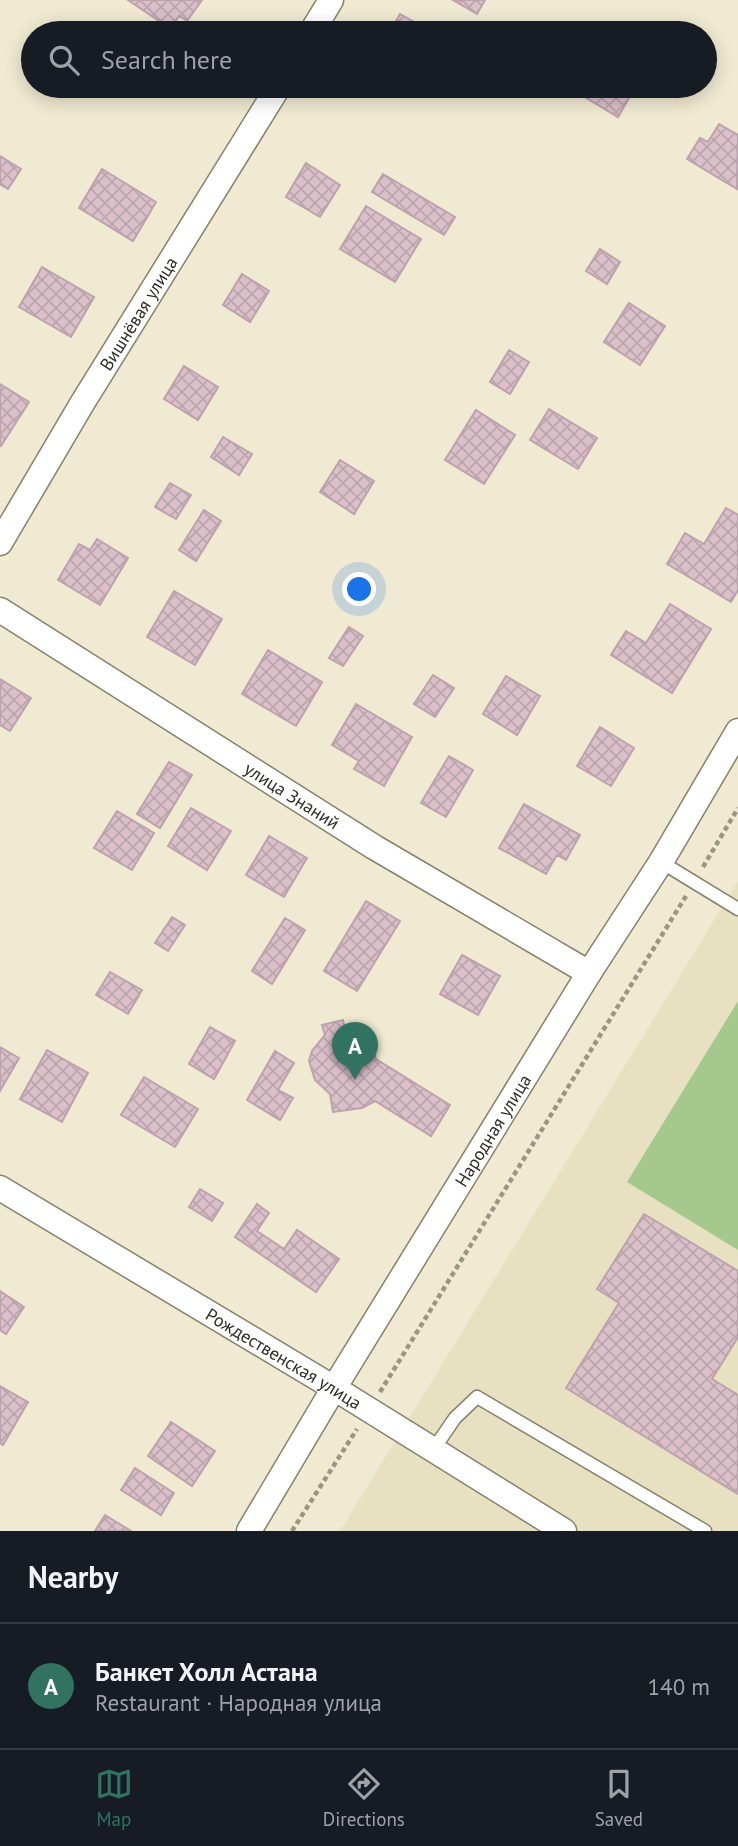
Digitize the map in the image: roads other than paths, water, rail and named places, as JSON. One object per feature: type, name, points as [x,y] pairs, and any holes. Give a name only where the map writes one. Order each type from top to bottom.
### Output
[{"type":"street","points":[[318,21],[331,0]]},
{"type":"street","name":"Вишнёвая улица","points":[[0,542],[83,402],[272,98]]},
{"type":"street","name":"улица Знаний","points":[[0,610],[374,847],[589,972]]},
{"type":"street","name":"Народная улица","points":[[249,1531],[738,731]]},
{"type":"street","name":"Рождественская улица","points":[[0,1188],[334,1388],[564,1531]]},
{"type":"lane","points":[[660,862],[738,909]]},
{"type":"lane","points":[[433,1450],[455,1418],[477,1397],[705,1531]]},
{"type":"place","name":"Банкет Холл Астана","points":[[355,1080]]}]
